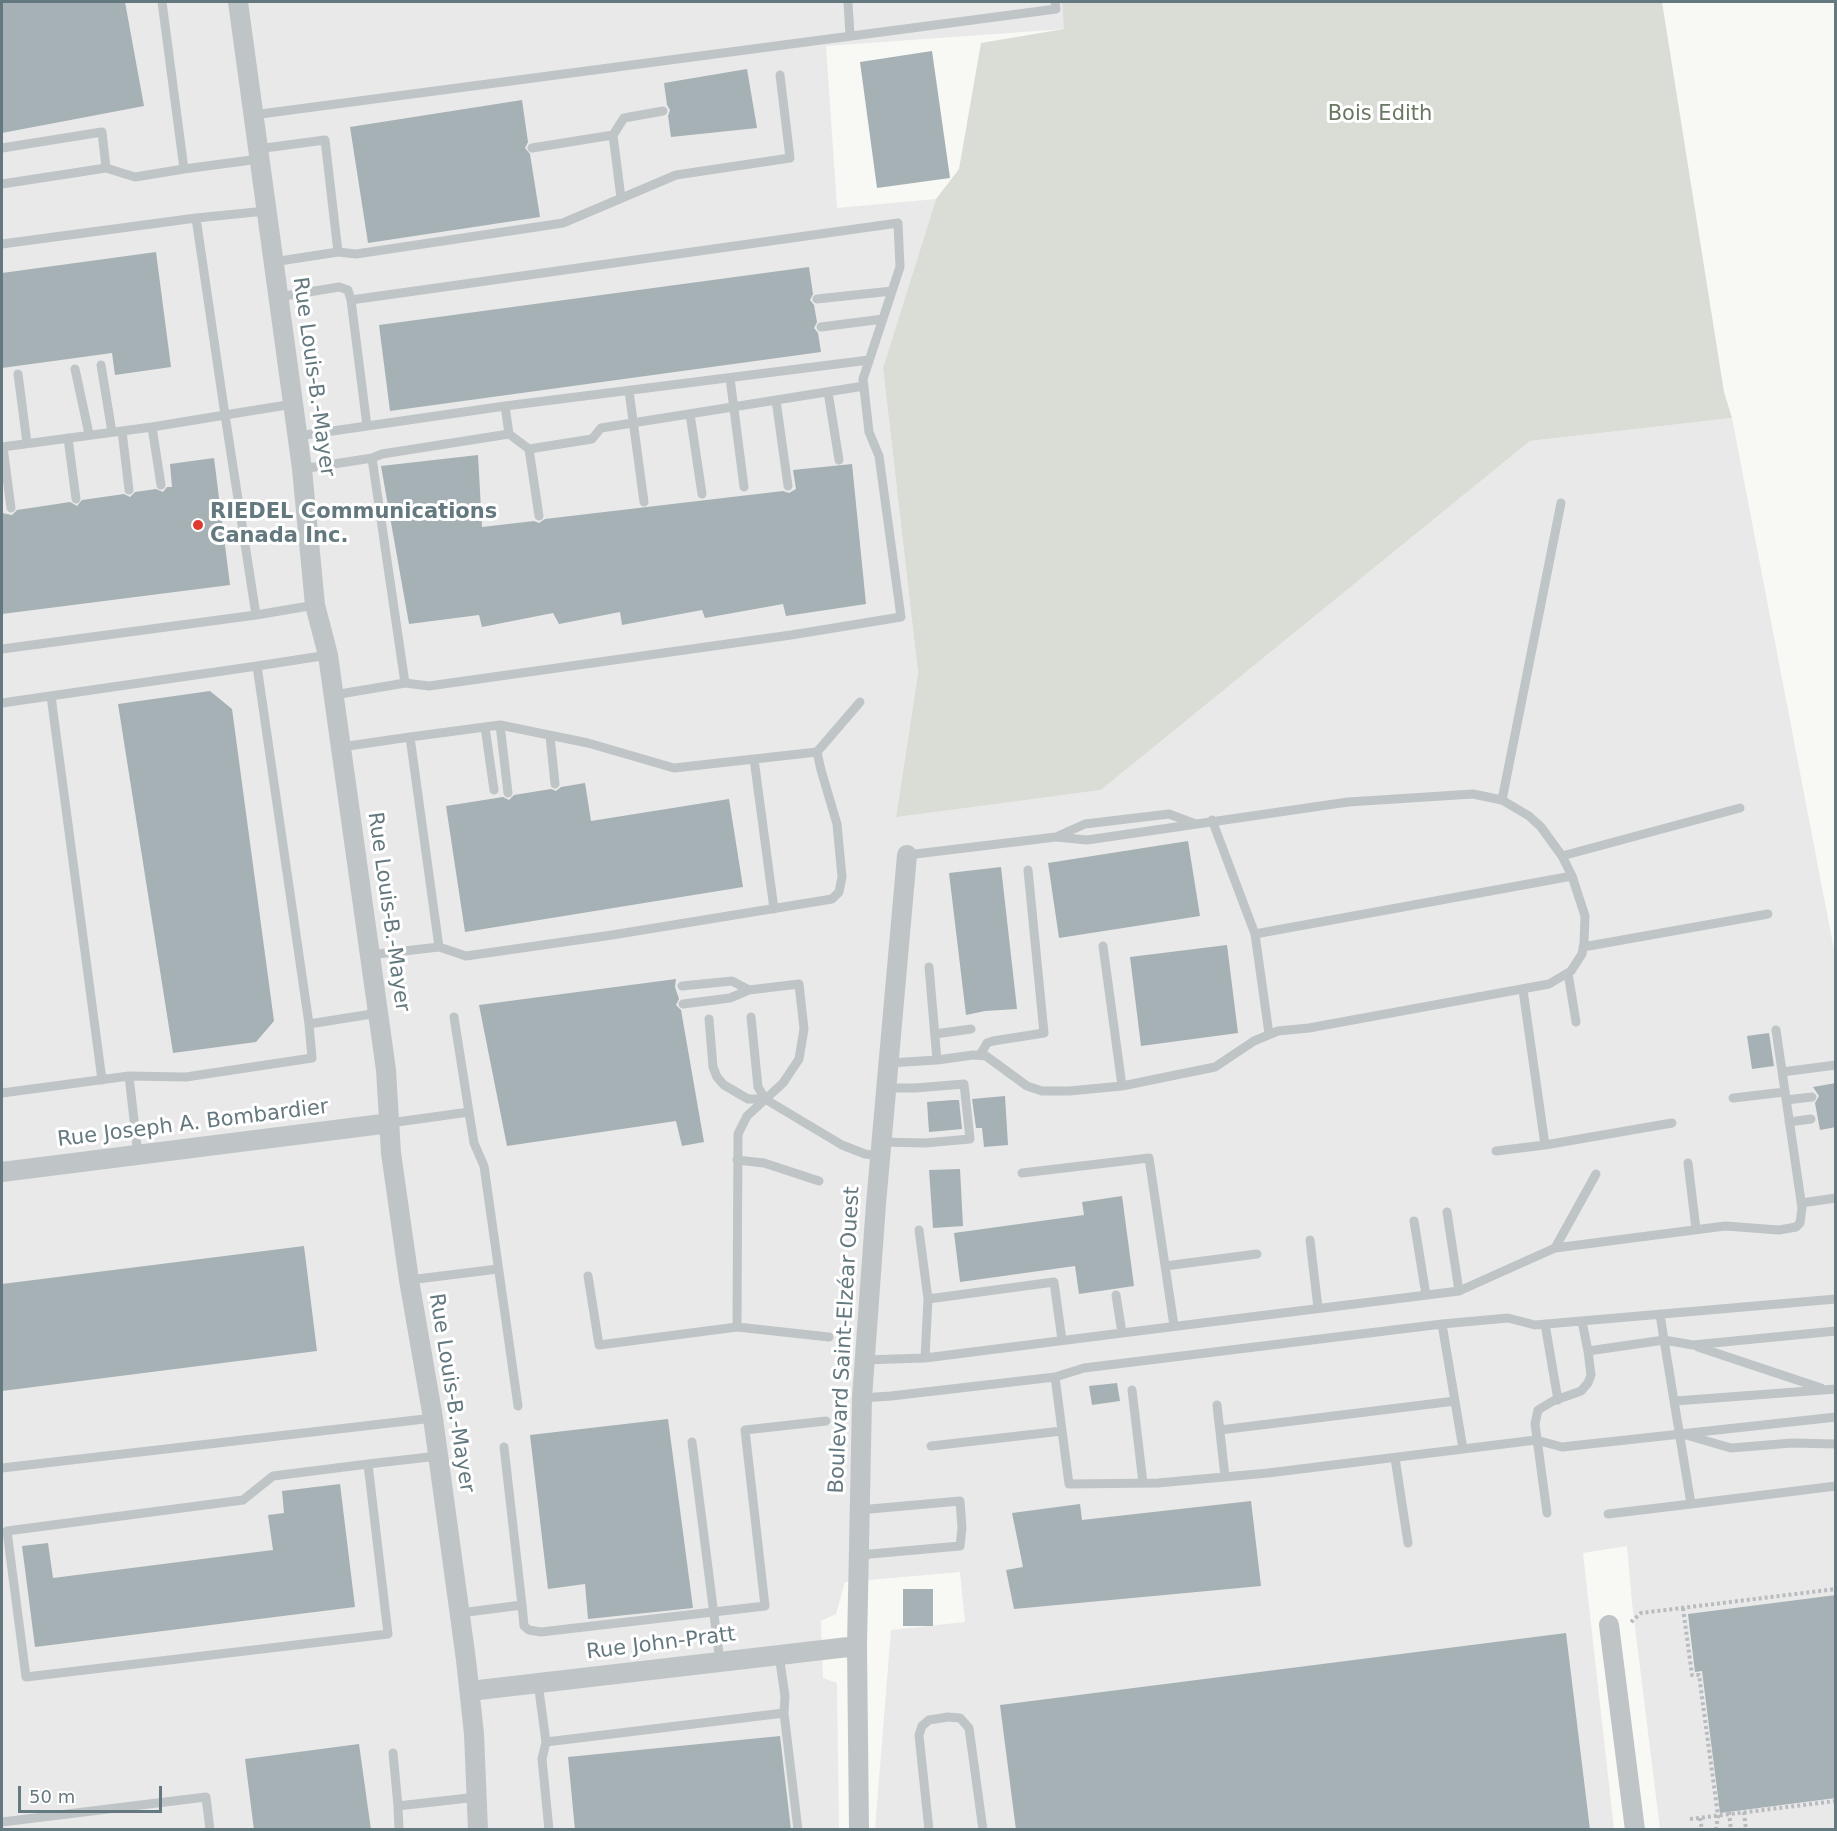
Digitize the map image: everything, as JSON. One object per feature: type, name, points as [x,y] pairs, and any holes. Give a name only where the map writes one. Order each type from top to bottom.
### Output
[{"type":"street","name":"Rue Louis-B.-Mayer","points":[[237,2],[298,436],[315,605],[328,655],[334,695],[386,1070],[391,1153],[409,1280],[433,1418],[460,1613],[470,1691],[478,1830]]},
{"type":"street","name":"Boulevard Saint-Elzéar Ouest","points":[[860,1830],[857,1646],[862,1398],[907,855]]},
{"type":"street","name":"Rue Joseph A. Bombardier","points":[[2,1172],[390,1123]]},
{"type":"street","points":[[1609,1625],[1635,1830]]},
{"type":"street","name":"Rue John-Pratt","points":[[470,1691],[857,1646]]},
{"type":"lane","points":[[162,2],[184,169]]},
{"type":"lane","points":[[848,2],[850,35]]},
{"type":"lane","points":[[253,115],[1056,9],[1055,2]]},
{"type":"lane","points":[[273,262],[338,252],[356,254],[564,223],[676,175],[790,158],[780,75]]},
{"type":"lane","points":[[621,198],[613,135],[624,118],[663,111]]},
{"type":"lane","points":[[2,148],[102,132],[106,168]]},
{"type":"lane","points":[[532,148],[613,135]]},
{"type":"lane","points":[[2,184],[106,168],[135,177],[325,140],[338,252]]},
{"type":"lane","points":[[2,244],[196,218],[266,212]]},
{"type":"lane","points":[[196,218],[256,615]]},
{"type":"lane","points":[[334,695],[405,683],[429,686],[791,635],[901,617],[879,456],[869,432],[864,386],[865,371],[900,267],[898,223],[351,300]]},
{"type":"lane","points":[[278,297],[339,287],[348,290],[367,426]]},
{"type":"lane","points":[[817,299],[892,291]]},
{"type":"lane","points":[[821,327],[883,320]]},
{"type":"lane","points":[[298,436],[505,406],[869,360]]},
{"type":"lane","points":[[101,365],[129,490]]},
{"type":"lane","points":[[75,369],[88,434]]},
{"type":"lane","points":[[18,374],[27,443]]},
{"type":"lane","points":[[730,378],[744,487]]},
{"type":"lane","points":[[529,449],[592,439],[601,428],[864,386]]},
{"type":"lane","points":[[629,391],[644,502]]},
{"type":"lane","points":[[828,392],[839,460]]},
{"type":"lane","points":[[776,400],[788,486]]},
{"type":"lane","points":[[11,508],[2,447],[152,427],[293,404]]},
{"type":"lane","points":[[505,406],[509,434],[529,449],[539,516]]},
{"type":"lane","points":[[690,414],[702,494]]},
{"type":"lane","points":[[152,427],[161,485]]},
{"type":"lane","points":[[302,469],[509,434]]},
{"type":"lane","points":[[68,438],[76,499]]},
{"type":"lane","points":[[372,458],[405,683]]},
{"type":"lane","points":[[1502,800],[1561,503]]},
{"type":"lane","points":[[2,649],[315,605]]},
{"type":"lane","points":[[2,703],[328,655]]},
{"type":"lane","points":[[2,1094],[129,1076],[186,1077],[312,1058],[257,666]]},
{"type":"lane","points":[[51,696],[102,1080]]},
{"type":"lane","points":[[341,747],[500,725],[588,743],[674,768],[818,752],[860,702]]},
{"type":"lane","points":[[500,725],[508,794]]},
{"type":"lane","points":[[485,727],[494,790]]},
{"type":"lane","points":[[550,736],[555,784]]},
{"type":"lane","points":[[410,737],[439,946]]},
{"type":"lane","points":[[369,955],[439,946],[466,956],[832,899],[839,892],[842,865],[837,824],[818,752]]},
{"type":"lane","points":[[754,759],[774,909]]},
{"type":"lane","points":[[889,1064],[980,1055],[992,1060],[1027,1086],[1042,1091],[1122,1086],[1215,1067],[1254,1041],[1278,1031],[1549,984],[1568,973],[1576,965],[1583,947],[1585,916],[1572,876],[1562,856],[1541,827],[1529,816],[1502,800],[1473,794],[1348,802],[1087,840],[1056,837],[907,855]]},
{"type":"lane","points":[[1562,856],[1740,808]]},
{"type":"lane","points":[[1056,837],[1085,824],[1169,814],[1193,824]]},
{"type":"lane","points":[[1212,820],[1255,934],[1269,1034]]},
{"type":"lane","points":[[980,1055],[987,1043],[1044,1033],[1028,870]]},
{"type":"lane","points":[[1255,934],[1572,876]]},
{"type":"lane","points":[[1583,947],[1768,914]]},
{"type":"lane","points":[[1104,946],[1122,1086]]},
{"type":"lane","points":[[929,967],[937,1060]]},
{"type":"lane","points":[[1568,973],[1576,1022]]},
{"type":"lane","points":[[682,986],[732,981],[749,990]]},
{"type":"lane","points":[[682,1004],[730,998],[749,990],[799,984],[804,1029],[800,1053],[794,1068],[783,1083],[747,1116],[738,1134],[737,1328]]},
{"type":"lane","points":[[1523,990],[1545,1145]]},
{"type":"lane","points":[[309,1024],[378,1013]]},
{"type":"lane","points":[[454,1017],[474,1143],[484,1166],[518,1406]]},
{"type":"lane","points":[[751,1017],[758,1087],[765,1100]]},
{"type":"lane","points":[[709,1019],[713,1067],[717,1077],[724,1085],[748,1099],[765,1100],[842,1145],[865,1154],[881,1149],[970,1139],[964,1084],[887,1088]]},
{"type":"lane","points":[[934,1034],[971,1029]]},
{"type":"lane","points":[[864,1360],[925,1358],[1459,1291],[1555,1248],[1725,1226],[1788,1230],[1800,1223],[1802,1216],[1776,1030]]},
{"type":"lane","points":[[1782,1072],[1836,1065]]},
{"type":"lane","points":[[129,1076],[138,1155]]},
{"type":"lane","points":[[1733,1098],[1812,1097]]},
{"type":"lane","points":[[390,1123],[469,1112]]},
{"type":"lane","points":[[1789,1122],[1811,1119]]},
{"type":"lane","points":[[1496,1151],[1672,1123]]},
{"type":"lane","points":[[1022,1173],[1149,1158],[1174,1326]]},
{"type":"lane","points":[[737,1160],[764,1163],[819,1181]]},
{"type":"lane","points":[[1688,1163],[1696,1229]]},
{"type":"lane","points":[[1555,1248],[1596,1174]]},
{"type":"lane","points":[[1801,1203],[1836,1198]]},
{"type":"lane","points":[[1447,1212],[1459,1291]]},
{"type":"lane","points":[[1414,1221],[1426,1295]]},
{"type":"lane","points":[[919,1230],[928,1299],[925,1358]]},
{"type":"lane","points":[[1310,1240],[1318,1308]]},
{"type":"lane","points":[[1165,1266],[1257,1254]]},
{"type":"lane","points":[[409,1280],[498,1269]]},
{"type":"lane","points":[[588,1276],[599,1345],[737,1328],[829,1337]]},
{"type":"lane","points":[[928,1299],[1054,1281],[1062,1341]]},
{"type":"lane","points":[[1116,1295],[1122,1333]]},
{"type":"lane","points":[[862,1398],[1055,1377],[1084,1368],[1443,1324],[1508,1318],[1535,1325],[1836,1299]]},
{"type":"lane","points":[[1660,1314],[1691,1504]]},
{"type":"lane","points":[[1548,1513],[1536,1440],[1535,1417],[1538,1410],[1581,1391],[1588,1383],[1591,1368],[1582,1321]]},
{"type":"lane","points":[[1443,1324],[1463,1449]]},
{"type":"lane","points":[[1545,1324],[1558,1400]]},
{"type":"lane","points":[[1693,1345],[1836,1331]]},
{"type":"lane","points":[[1588,1351],[1665,1340],[1693,1345],[1831,1389]]},
{"type":"lane","points":[[1055,1377],[1070,1484],[1143,1483],[1225,1477],[1536,1440],[1562,1447],[1836,1417]]},
{"type":"lane","points":[[1675,1401],[1831,1389]]},
{"type":"lane","points":[[1132,1390],[1143,1483]]},
{"type":"lane","points":[[1220,1430],[1455,1401]]},
{"type":"lane","points":[[1217,1405],[1225,1477]]},
{"type":"lane","points":[[2,1468],[433,1418]]},
{"type":"lane","points":[[504,1447],[524,1626],[529,1630],[540,1632],[765,1606],[745,1430],[826,1421]]},
{"type":"lane","points":[[931,1446],[1062,1431]]},
{"type":"lane","points":[[1681,1434],[1731,1448],[1792,1443],[1836,1444]]},
{"type":"lane","points":[[692,1442],[720,1662]]},
{"type":"lane","points":[[368,1464],[388,1634],[26,1677],[7,1531],[243,1500],[273,1476],[368,1464],[438,1456]]},
{"type":"lane","points":[[1395,1458],[1408,1543]]},
{"type":"lane","points":[[1608,1514],[1836,1486]]},
{"type":"lane","points":[[859,1510],[960,1501],[963,1528],[960,1546],[859,1555]]},
{"type":"lane","points":[[460,1613],[522,1605]]},
{"type":"lane","points":[[779,1654],[785,1696],[783,1713],[798,1830]]},
{"type":"lane","points":[[538,1683],[546,1742],[542,1759],[549,1830]]},
{"type":"lane","points":[[546,1742],[783,1713]]},
{"type":"lane","points":[[930,1830],[919,1735],[922,1726],[929,1720],[948,1717],[960,1718],[969,1728],[983,1830]]},
{"type":"lane","points":[[393,1753],[399,1830]]},
{"type":"lane","points":[[2,1822],[206,1797],[210,1830]]},
{"type":"lane","points":[[398,1806],[477,1797]]},
{"type":"path","points":[[1631,1622],[1641,1613],[1836,1589]]},
{"type":"path","points":[[1683,1608],[1692,1675],[1699,1675],[1718,1816],[1716,1830]]},
{"type":"path","points":[[1690,1819],[1836,1801]]},
{"type":"path","points":[[1744,1812],[1746,1830]]},
{"type":"path","points":[[1729,1813],[1731,1830]]},
{"type":"path","points":[[1700,1818],[1702,1830]]},
{"type":"shaded area","points":[[2,2],[1062,2],[1065,29],[826,46],[837,208],[936,199],[883,368],[918,673],[896,816],[1101,790],[1530,441],[1732,418],[1835,955],[1835,1829],[1660,1829],[1627,1546],[1583,1553],[1614,1829],[875,1829],[891,1630],[965,1622],[960,1572],[845,1582],[836,1614],[821,1621],[823,1678],[837,1683],[839,1829],[2,1830]]},
{"type":"green space","name":"Bois Edith","points":[[1062,2],[1662,2],[1724,392],[1732,418],[1530,441],[1101,790],[896,817],[918,673],[883,368],[936,199],[959,169],[981,43],[1064,29]]},
{"type":"building","points":[[2,2],[125,2],[144,106],[2,133]]},
{"type":"building","points":[[932,51],[950,178],[877,188],[860,62]]},
{"type":"building","points":[[747,69],[757,128],[671,137],[668,116],[670,110],[667,105],[664,83]]},
{"type":"building","points":[[522,100],[528,142],[525,148],[530,154],[540,217],[368,243],[350,127]]},
{"type":"building","points":[[156,252],[171,367],[115,375],[112,353],[2,368],[2,273]]},
{"type":"building","points":[[809,267],[813,294],[810,300],[814,305],[817,322],[814,328],[818,333],[821,352],[390,411],[379,325]]},
{"type":"building","points":[[478,455],[482,527],[534,521],[539,523],[545,519],[783,491],[789,493],[796,489],[793,470],[852,464],[866,604],[786,616],[783,604],[705,618],[702,610],[622,625],[620,612],[559,624],[553,613],[482,627],[479,615],[409,624],[381,466]]},
{"type":"building","points":[[214,458],[230,585],[2,614],[2,513],[12,515],[17,510],[70,502],[77,506],[82,500],[124,494],[130,497],[135,492],[156,489],[163,492],[167,487],[172,487],[170,464]]},
{"type":"building","points":[[210,691],[232,709],[274,1021],[256,1042],[173,1053],[118,704]]},
{"type":"building","points":[[585,783],[591,821],[729,799],[743,887],[465,932],[446,806],[503,797],[509,800],[514,795],[551,789],[556,791],[561,787]]},
{"type":"building","points":[[1188,841],[1200,916],[1059,938],[1048,863]]},
{"type":"building","points":[[1001,867],[1017,1009],[966,1015],[949,873]]},
{"type":"building","points":[[1227,945],[1238,1033],[1141,1046],[1130,957]]},
{"type":"building","points":[[676,979],[675,987],[679,999],[676,1005],[681,1010],[704,1142],[682,1146],[676,1121],[507,1146],[479,1005]]},
{"type":"building","points":[[1769,1033],[1774,1066],[1752,1069],[1747,1036]]},
{"type":"building","points":[[1836,1083],[1836,1127],[1820,1130],[1815,1103],[1819,1096],[1813,1087]]},
{"type":"building","points":[[1005,1096],[1008,1145],[984,1147],[982,1128],[976,1128],[972,1099]]},
{"type":"building","points":[[959,1100],[962,1129],[929,1132],[927,1102]]},
{"type":"building","points":[[960,1169],[963,1226],[933,1228],[929,1170]]},
{"type":"building","points":[[1122,1196],[1134,1286],[1079,1294],[1075,1266],[960,1282],[954,1233],[1084,1215],[1082,1202]]},
{"type":"building","points":[[304,1246],[317,1351],[2,1391],[2,1284]]},
{"type":"building","points":[[1117,1383],[1120,1401],[1092,1405],[1089,1386]]},
{"type":"building","points":[[668,1419],[693,1608],[588,1619],[585,1584],[548,1589],[530,1435]]},
{"type":"building","points":[[340,1484],[355,1607],[35,1647],[22,1546],[48,1543],[53,1578],[273,1550],[268,1515],[284,1513],[282,1491]]},
{"type":"building","points":[[1251,1501],[1261,1586],[1014,1609],[1006,1570],[1023,1567],[1012,1513],[1080,1504],[1082,1520]]},
{"type":"building","points":[[903,1589],[933,1589],[933,1626],[903,1626]]},
{"type":"building","points":[[1836,1595],[1836,1798],[1720,1813],[1702,1671],[1695,1672],[1688,1614]]},
{"type":"building","points":[[1566,1633],[1590,1830],[1016,1830],[1000,1705]]},
{"type":"building","points":[[780,1736],[791,1830],[575,1830],[568,1757]]},
{"type":"building","points":[[359,1744],[371,1830],[254,1830],[245,1759]]},
{"type":"place","name":"RIEDEL Communications Canada Inc.","points":[[198,525]]}]
